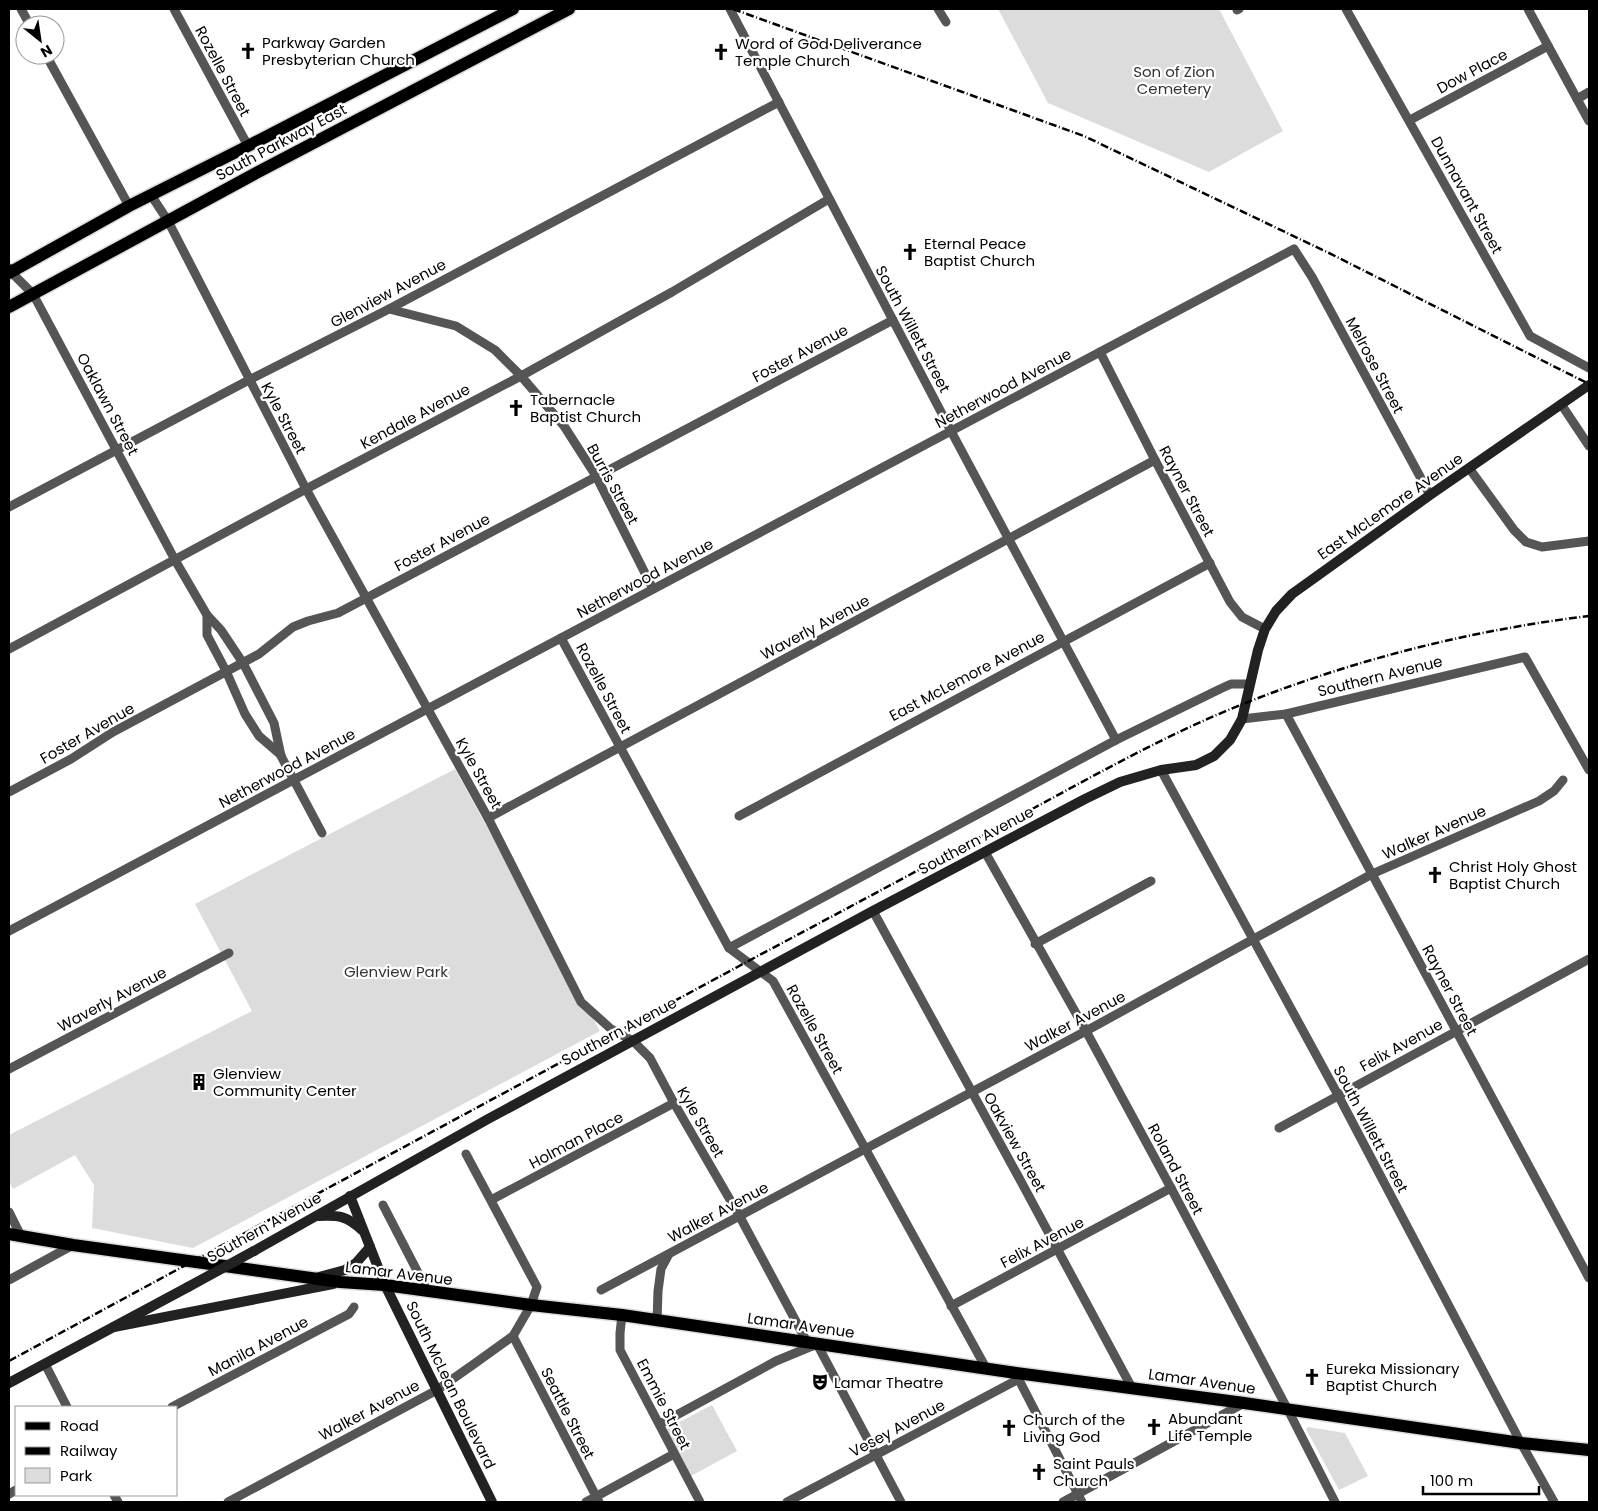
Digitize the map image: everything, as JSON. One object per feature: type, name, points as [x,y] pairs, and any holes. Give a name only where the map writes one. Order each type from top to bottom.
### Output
[{"type":"main road","name":"South Parkway East","points":[[10,271],[129,206],[512,9]]},
{"type":"main road","name":"South Parkway East","points":[[9,307],[569,9]]},
{"type":"main road","name":"East McLemore Avenue","points":[[1250,684],[1264,629],[1276,611],[1292,594],[1430,495],[1589,385]]},
{"type":"main road","name":"Southern Avenue","points":[[9,1383],[254,1251],[442,1144],[985,852],[1120,782],[1161,770],[1196,765],[1214,756],[1230,740],[1242,719],[1250,684]]},
{"type":"main road","name":"South McLean Boulevard","points":[[350,1196],[385,1285],[492,1502]]},
{"type":"main road","points":[[315,1216],[337,1215],[352,1221],[364,1231]]},
{"type":"main road","name":"Lamar Avenue","points":[[15,1235],[314,1279],[385,1285],[531,1306],[622,1315],[986,1368],[1017,1376],[1132,1388],[1521,1443],[1588,1448]]},
{"type":"main road","points":[[314,1279],[345,1270],[356,1264],[370,1247]]},
{"type":"main road","points":[[114,1327],[340,1282]]},
{"type":"street","name":"Rozelle Street","points":[[174,9],[248,146]]},
{"type":"street","name":"South Willett Street","points":[[730,9],[951,431],[1116,740]]},
{"type":"street","points":[[938,9],[946,22]]},
{"type":"street","name":"Dunnavant Street","points":[[1346,9],[1530,336],[1589,368]]},
{"type":"street","points":[[1528,9],[1589,120]]},
{"type":"street","name":"Dow Place","points":[[1410,120],[1548,46]]},
{"type":"street","points":[[51,65],[129,206]]},
{"type":"street","points":[[1577,99],[1589,92]]},
{"type":"street","name":"Glenview Avenue","points":[[9,507],[249,380],[389,309],[779,102]]},
{"type":"street","name":"Kyle Street","points":[[152,195],[168,221],[306,489],[488,818],[581,1002],[611,1029],[633,1041],[650,1058],[901,1502]]},
{"type":"street","name":"Kendale Avenue","points":[[9,649],[521,376],[672,292],[829,199]]},
{"type":"street","name":"Netherwood Avenue","points":[[9,931],[1294,249]]},
{"type":"street","name":"Melrose Street","points":[[1294,249],[1312,277],[1430,495]]},
{"type":"street","name":"Oaklawn Street","points":[[10,271],[33,294],[175,560],[207,616]]},
{"type":"street","name":"Burris Street","points":[[389,309],[456,326],[495,350],[521,376],[564,426],[596,476],[653,589]]},
{"type":"street","name":"Foster Avenue","points":[[9,792],[71,759],[113,732],[259,654],[293,627],[338,613],[893,320]]},
{"type":"street","name":"Rayner Street","points":[[1100,352],[1230,602],[1242,617],[1264,629]]},
{"type":"street","points":[[1561,404],[1589,446]]},
{"type":"street","name":"Waverly Avenue","points":[[488,818],[1155,460]]},
{"type":"street","points":[[1469,468],[1514,530],[1526,542],[1542,547],[1589,541]]},
{"type":"street","name":"East McLemore Avenue","points":[[739,816],[1210,563]]},
{"type":"street","points":[[207,616],[222,630],[243,663],[274,724],[281,756],[322,833]]},
{"type":"street","points":[[207,616],[207,635],[226,671],[245,714],[259,736],[281,756]]},
{"type":"street","name":"Rozelle Street","points":[[561,638],[728,948],[773,981],[986,1368]]},
{"type":"street","name":"Southern Avenue","points":[[1242,719],[1286,714],[1525,657],[1589,770]]},
{"type":"street","name":"Southern Avenue","points":[[728,948],[1116,740],[1231,684],[1250,684]]},
{"type":"street","name":"Rayner Street","points":[[1286,714],[1589,1278]]},
{"type":"street","name":"South Willett Street","points":[[1161,770],[1338,1095],[1554,1502]]},
{"type":"street","name":"Walker Avenue","points":[[601,1290],[1086,1032],[1372,874],[1539,801],[1554,791],[1563,780]]},
{"type":"street","name":"Roland Street","points":[[985,852],[1171,1188],[1335,1502]]},
{"type":"street","points":[[1036,944],[1151,881]]},
{"type":"street","name":"Oakview Street","points":[[873,911],[1132,1388]]},
{"type":"street","name":"Waverly Avenue","points":[[9,1069],[229,953]]},
{"type":"street","name":"Felix Avenue","points":[[1279,1128],[1589,959]]},
{"type":"street","name":"Holman Place","points":[[491,1200],[674,1103]]},
{"type":"street","points":[[466,1154],[537,1287],[531,1306]]},
{"type":"street","name":"Felix Avenue","points":[[951,1306],[1171,1188]]},
{"type":"street","name":"South McLean Boulevard","points":[[384,1205],[428,1292]]},
{"type":"street","points":[[9,1212],[15,1235]]},
{"type":"street","points":[[9,1280],[73,1245]]},
{"type":"street","points":[[657,1321],[661,1269],[670,1254]]},
{"type":"street","name":"Walker Avenue","points":[[228,1502],[437,1390],[513,1336],[531,1306]]},
{"type":"street","name":"Manila Avenue","points":[[174,1406],[349,1314],[354,1307]]},
{"type":"street","name":"Emmie Street","points":[[622,1315],[620,1350],[700,1502]]},
{"type":"street","name":"Seattle Street","points":[[513,1336],[597,1500]]},
{"type":"street","points":[[660,1424],[812,1343]]},
{"type":"street","points":[[45,1364],[67,1406]]},
{"type":"street","points":[[1017,1376],[1080,1498]]},
{"type":"street","name":"Vesey Avenue","points":[[787,1502],[876,1455],[1017,1376]]},
{"type":"street","points":[[1063,1502],[1080,1498],[1244,1403]]},
{"type":"street","points":[[586,1502],[597,1500],[674,1454]]},
{"type":"green space","name":"Son of Zion Cemetery","points":[[998,9],[1219,9],[1283,131],[1209,172],[1048,103]]},
{"type":"green space","name":"Glenview Park","points":[[455,769],[600,1031],[193,1248],[92,1228],[94,1185],[75,1155],[13,1189],[9,1181],[9,1135],[252,1011],[195,904]]},
{"type":"green space","points":[[712,1405],[737,1451],[691,1476],[666,1429]]},
{"type":"green space","points":[[1308,1427],[1345,1433],[1368,1476],[1339,1490],[1306,1429]]},
{"type":"railway","points":[[733,9],[1084,136],[1329,253],[1589,384]]},
{"type":"railway","points":[[9,1361],[1087,779],[1193,725],[1248,702],[1331,672],[1416,648],[1502,629],[1589,616]]},
{"type":"place","name":"Parkway Garden Presbyterian Church","points":[[248,51]]},
{"type":"place","name":"Word of God Deliverance Temple Church","points":[[721,52]]},
{"type":"place","name":"Eternal Peace Baptist Church","points":[[910,252]]},
{"type":"place","name":"Tabernacle Baptist Church","points":[[516,408]]},
{"type":"place","name":"Christ Holy Ghost Baptist Church","points":[[1435,875]]},
{"type":"place","name":"Glenview Community Center","points":[[199,1082]]},
{"type":"place","name":"Eureka Missionary Baptist Church","points":[[1312,1377]]},
{"type":"place","name":"Lamar Theatre","points":[[820,1382]]},
{"type":"place","name":"Abundant Life Temple","points":[[1154,1427]]},
{"type":"place","name":"Church of the Living God","points":[[1009,1428]]},
{"type":"place","name":"Saint Pauls Church","points":[[1039,1472]]}]
